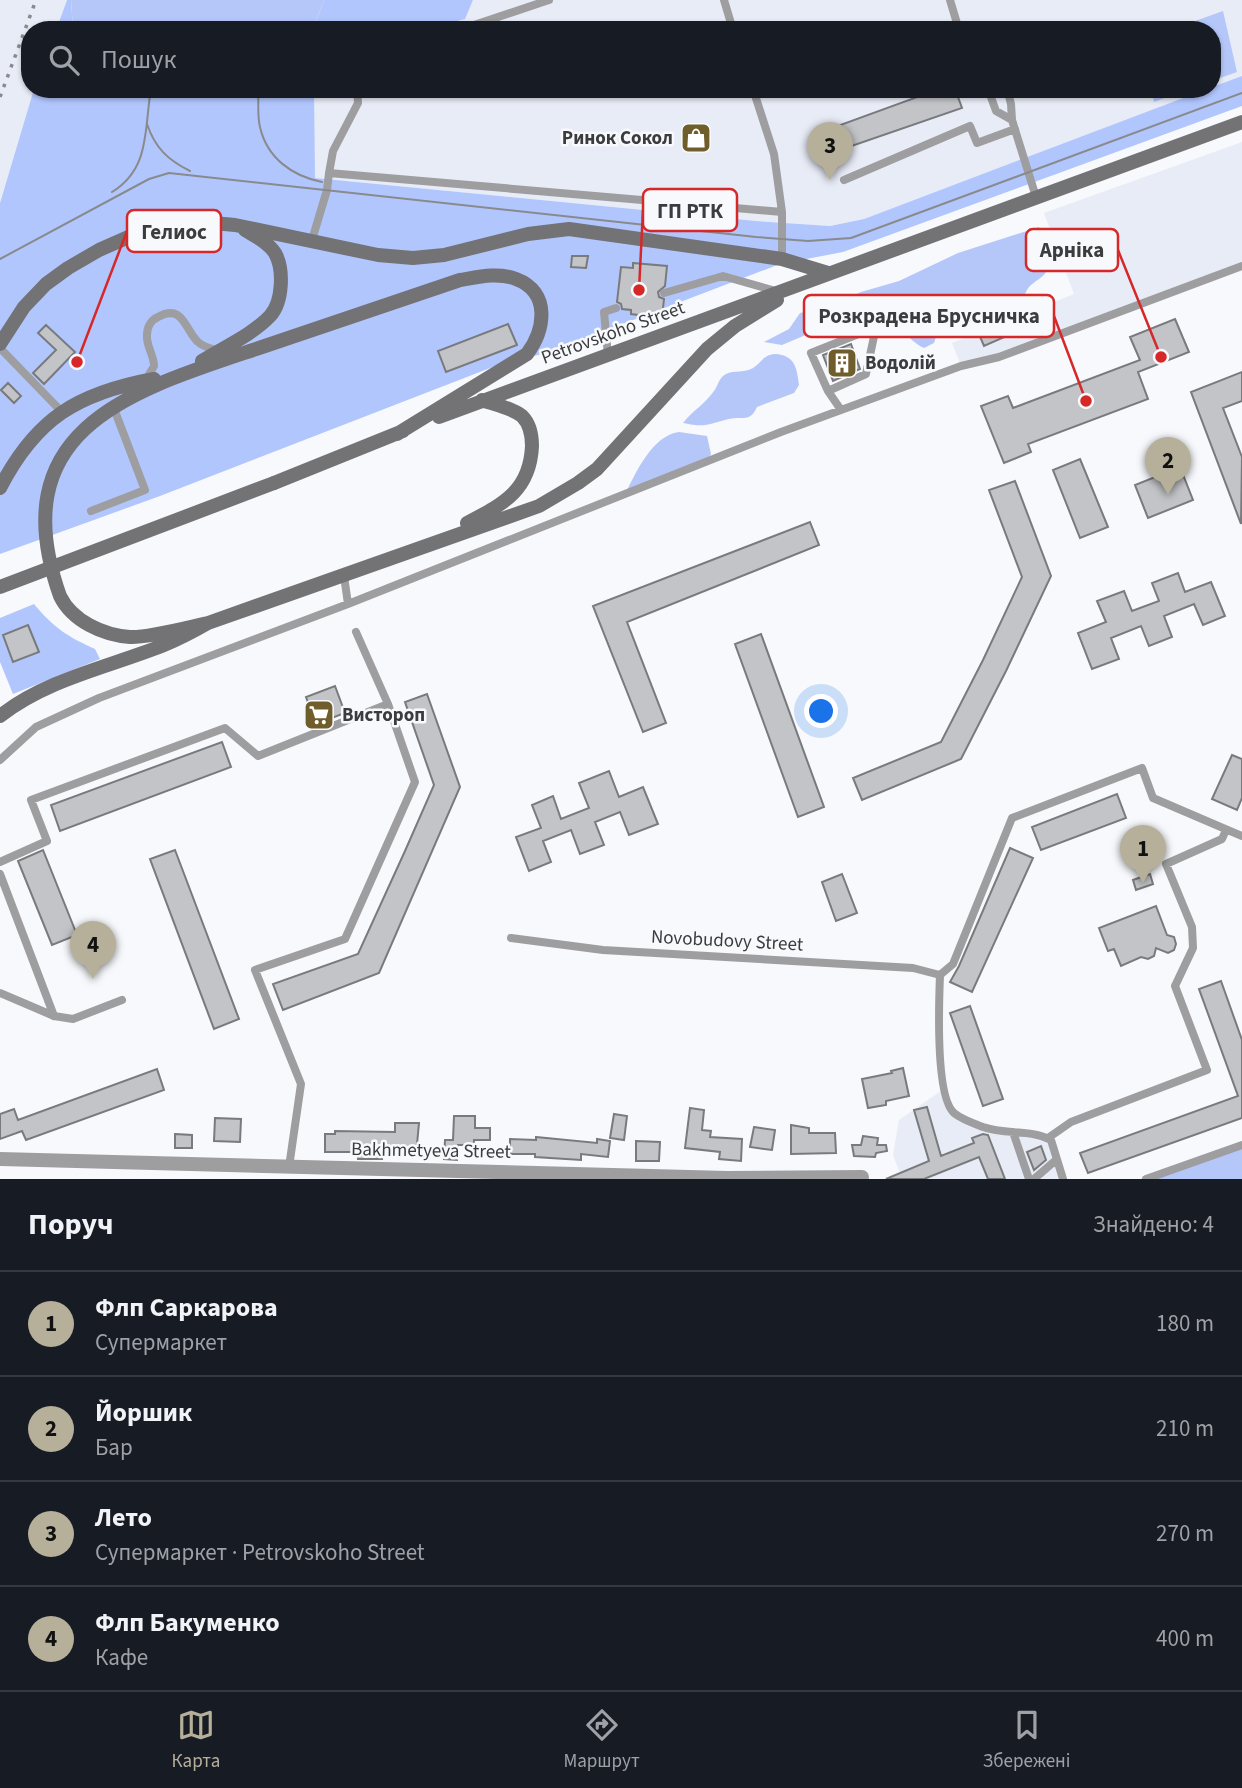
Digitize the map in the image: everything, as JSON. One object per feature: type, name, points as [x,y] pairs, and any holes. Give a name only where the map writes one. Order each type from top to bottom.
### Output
[{"type":"main road","name":"Petrovskoho Street","points":[[0,587],[274,483],[482,400],[1242,122]]},
{"type":"main road","points":[[0,346],[24,307],[46,284],[99,250],[140,232],[192,221],[235,225],[378,255],[413,258],[444,255],[528,234],[569,229],[782,259],[828,272]]},
{"type":"main road","points":[[0,488],[27,444],[61,411],[110,389],[183,373],[273,314],[278,300],[279,270],[275,254],[265,242],[235,225]]},
{"type":"main road","points":[[397,434],[527,354],[535,343],[543,322],[540,304],[527,285],[516,279],[489,275],[460,279],[183,373],[112,403],[92,416],[64,443],[47,471],[37,511],[46,564],[63,602],[81,619],[100,631],[132,637],[208,623],[539,506],[597,469],[707,349],[735,326],[828,272]]},
{"type":"main road","points":[[422,546],[502,502],[514,493],[526,477],[531,460],[530,427],[522,416],[482,400]]},
{"type":"main road","points":[[0,716],[18,702],[48,687],[167,645],[208,623]]},
{"type":"street","name":"Bakhmetyeva Street","points":[[0,1159],[727,1178],[862,1177]]},
{"type":"lane","points":[[486,21],[550,0]]},
{"type":"lane","points":[[724,0],[730,21]]},
{"type":"lane","points":[[950,0],[956,21]]},
{"type":"lane","points":[[312,240],[327,190],[333,151],[358,103],[358,98]]},
{"type":"lane","points":[[756,98],[774,154],[782,212],[782,259]]},
{"type":"lane","points":[[991,98],[996,111],[1013,125]]},
{"type":"lane","points":[[1010,98],[1013,125],[1035,197]]},
{"type":"lane","points":[[844,180],[970,126],[977,143],[1013,125]]},
{"type":"lane","points":[[329,173],[782,212]]},
{"type":"lane","points":[[0,760],[36,727],[61,715],[841,410],[961,366],[999,357],[1242,266]]},
{"type":"lane","points":[[664,293],[723,276],[779,292]]},
{"type":"lane","points":[[608,356],[604,312],[616,308]]},
{"type":"lane","points":[[145,380],[152,373],[154,366],[146,336],[152,321],[159,316],[176,314],[183,318],[197,341],[218,351]]},
{"type":"lane","points":[[828,391],[866,374],[876,327],[811,353],[828,391],[841,410]]},
{"type":"lane","points":[[0,346],[61,411]]},
{"type":"lane","points":[[90,511],[145,490],[112,403]]},
{"type":"lane","points":[[344,576],[348,604]]},
{"type":"lane","points":[[289,1167],[301,1084],[255,970],[345,939],[415,782],[388,704],[356,632]]},
{"type":"lane","points":[[0,862],[47,841],[31,800],[225,728],[258,756],[388,704]]},
{"type":"lane","points":[[1063,1179],[1052,1140],[1040,1135],[983,1127],[953,1112],[940,1060],[940,975],[953,964],[1012,818],[1142,768],[1153,797],[1242,836]]},
{"type":"lane","points":[[1048,1138],[1071,1122],[1207,1070],[1175,986],[1193,948],[1192,927],[1166,864],[1222,839],[1226,830]]},
{"type":"lane","points":[[0,874],[54,1016]]},
{"type":"lane","name":"Novobudovy Street","points":[[511,938],[603,950],[913,968],[940,975]]},
{"type":"lane","points":[[0,993],[54,1016],[73,1019],[122,1000]]},
{"type":"lane","points":[[1013,1132],[1031,1179],[1056,1160]]},
{"type":"lane","points":[[1146,1179],[1242,1145]]},
{"type":"shaded area","points":[[0,0],[67,0],[59,21],[21,21],[21,98],[31,98],[0,203]]},
{"type":"shaded area","points":[[67,0],[71,0],[72,21],[59,21]]},
{"type":"shaded area","points":[[71,0],[324,0],[316,21],[72,21]]},
{"type":"shaded area","points":[[324,0],[473,0],[465,19],[457,21],[316,21]]},
{"type":"shaded area","points":[[473,0],[1242,0],[1242,76],[1221,84],[1221,21],[456,21],[464,19]]},
{"type":"shaded area","points":[[1223,11],[1237,72],[1221,78],[1221,21],[1195,21]]},
{"type":"shaded area","points":[[1242,76],[1242,106],[843,252],[780,264],[547,353],[503,363],[160,496],[0,554],[0,203],[31,98],[314,98],[315,178],[830,226],[864,219],[1183,98],[1221,98],[1221,84]]},
{"type":"shaded area","name":"Ринок Сокол","points":[[314,98],[1182,98],[864,219],[830,226],[314,178]]},
{"type":"shaded area","points":[[1242,142],[1242,266],[999,357],[961,366],[952,343],[1074,294],[1044,213]]},
{"type":"shaded area","points":[[1039,227],[1049,256],[1046,273],[1027,290],[1020,314],[1000,318],[986,330],[969,338],[954,327],[937,334],[934,343],[924,348],[888,318],[860,326],[843,324],[828,336],[808,334],[782,345],[764,342],[789,329],[800,313],[827,307],[861,292],[899,281],[958,253]]},
{"type":"shaded area","points":[[775,354],[787,357],[794,364],[799,385],[794,393],[757,407],[748,417],[702,425],[683,423],[710,396],[724,375],[750,370],[765,357]]},
{"type":"shaded area","points":[[679,432],[707,436],[711,454],[706,462],[626,492],[653,447],[669,435]]},
{"type":"shaded area","points":[[34,604],[61,631],[95,649],[100,659],[13,694],[0,662],[0,618]]},
{"type":"shaded area","points":[[945,1088],[953,1112],[982,1127],[1051,1140],[1063,1179],[902,1179],[893,1155],[899,1120]]},
{"type":"shaded area","points":[[1242,1145],[1242,1179],[1146,1179]]},
{"type":"building","points":[[915,98],[958,98],[962,108],[840,150],[832,128]]},
{"type":"building","points":[[572,256],[588,256],[586,268],[571,267]]},
{"type":"building","points":[[633,263],[667,266],[665,286],[658,292],[659,297],[664,299],[662,318],[631,314],[631,310],[622,309],[617,302],[621,267],[633,268]]},
{"type":"building","points":[[1000,315],[1009,335],[984,346],[975,325]]},
{"type":"building","points":[[1175,319],[1189,352],[1138,372],[1148,399],[1028,444],[1031,452],[1004,463],[981,406],[1008,396],[1013,408],[1140,360],[1130,337]]},
{"type":"building","points":[[508,324],[517,345],[446,372],[438,351]]},
{"type":"building","points":[[46,325],[75,352],[44,384],[33,373],[56,350],[38,333]]},
{"type":"building","name":"Водолій","points":[[851,344],[860,369],[833,381],[823,355]]},
{"type":"building","points":[[1242,372],[1242,401],[1223,408],[1242,457],[1241,524],[1191,392]]},
{"type":"building","points":[[8,383],[21,396],[14,403],[1,390]]},
{"type":"building","points":[[1080,459],[1108,527],[1080,538],[1053,470]]},
{"type":"building","points":[[1180,467],[1193,500],[1148,518],[1135,485]]},
{"type":"building","points":[[1015,481],[1051,576],[1006,671],[961,759],[862,800],[853,778],[941,742],[983,660],[1022,577],[989,490]]},
{"type":"building","points":[[810,522],[819,545],[627,622],[666,723],[643,732],[593,606]]},
{"type":"building","points":[[1178,573],[1185,592],[1211,582],[1225,616],[1203,625],[1194,604],[1164,616],[1172,637],[1149,646],[1141,626],[1111,638],[1119,659],[1092,669],[1078,633],[1106,622],[1097,601],[1124,591],[1132,611],[1159,601],[1152,583]]},
{"type":"building","points":[[28,625],[39,652],[13,662],[3,635]]},
{"type":"building","points":[[761,634],[824,807],[798,817],[735,644]]},
{"type":"building","points":[[335,686],[345,713],[316,724],[306,697]]},
{"type":"building","points":[[427,694],[460,787],[379,973],[283,1010],[273,984],[358,954],[405,851],[434,785],[405,702]]},
{"type":"building","points":[[222,742],[231,767],[60,831],[51,805]]},
{"type":"building","points":[[1232,755],[1242,759],[1242,798],[1237,810],[1212,799]]},
{"type":"building","points":[[609,771],[619,797],[643,787],[658,824],[629,835],[620,812],[595,822],[604,845],[580,854],[571,830],[543,841],[551,862],[529,871],[516,837],[541,828],[532,805],[553,796],[561,819],[589,808],[579,783]]},
{"type":"building","points":[[1117,794],[1126,818],[1041,850],[1032,827]]},
{"type":"building","points":[[1010,848],[1033,858],[972,992],[950,982]]},
{"type":"building","points":[[43,850],[77,935],[52,945],[18,861]]},
{"type":"building","points":[[175,850],[239,1019],[214,1029],[150,859]]},
{"type":"building","points":[[842,874],[857,913],[836,921],[822,882]]},
{"type":"building","points":[[1150,874],[1153,884],[1136,890],[1133,880]]},
{"type":"building","points":[[1156,906],[1167,935],[1174,937],[1174,950],[1168,953],[1156,948],[1154,956],[1148,959],[1141,957],[1121,966],[1114,949],[1108,951],[1099,928]]},
{"type":"building","points":[[1221,981],[1242,1040],[1242,1118],[1088,1173],[1080,1153],[1238,1096],[1199,989]]},
{"type":"building","points":[[970,1006],[1003,1099],[983,1106],[950,1013]]},
{"type":"building","points":[[903,1068],[909,1096],[886,1101],[886,1105],[868,1108],[862,1079]]},
{"type":"building","points":[[157,1069],[164,1090],[26,1140],[22,1131],[0,1139],[0,1114],[14,1109],[18,1120]]},
{"type":"building","points":[[927,1107],[941,1156],[974,1143],[972,1138],[988,1135],[1005,1179],[988,1179],[979,1157],[924,1179],[886,1179],[929,1161],[914,1110]]},
{"type":"building","points":[[690,1108],[704,1110],[702,1130],[711,1131],[710,1137],[742,1139],[741,1161],[719,1159],[720,1152],[685,1148]]},
{"type":"building","points":[[614,1114],[627,1116],[624,1140],[610,1138]]},
{"type":"building","points":[[454,1116],[475,1116],[475,1128],[490,1128],[490,1140],[474,1140],[474,1145],[458,1145],[457,1160],[444,1159],[445,1140],[453,1140]]},
{"type":"building","points":[[215,1118],[241,1119],[240,1142],[214,1141]]},
{"type":"building","points":[[395,1123],[419,1123],[416,1155],[358,1159],[358,1152],[325,1152],[325,1134],[335,1134],[335,1131],[395,1132]]},
{"type":"building","points":[[791,1125],[809,1128],[809,1133],[835,1133],[836,1153],[791,1154]]},
{"type":"building","points":[[754,1127],[775,1130],[772,1150],[750,1147]]},
{"type":"building","points":[[175,1134],[192,1135],[192,1148],[175,1148]]},
{"type":"building","points":[[863,1136],[878,1138],[877,1145],[886,1145],[887,1151],[876,1153],[875,1157],[854,1156],[852,1145],[861,1145]]},
{"type":"building","points":[[536,1137],[597,1143],[597,1139],[610,1141],[608,1157],[581,1154],[581,1160],[535,1157],[535,1154],[510,1154],[510,1139],[536,1140]]},
{"type":"building","points":[[636,1141],[660,1142],[659,1161],[636,1161]]},
{"type":"building","points":[[1041,1146],[1046,1160],[1034,1170],[1027,1152]]},
{"type":"tram line","points":[[0,259],[149,179],[169,173],[756,237],[808,241],[851,238],[1242,93]]},
{"type":"tram line","points":[[112,192],[125,182],[140,159],[150,98]]},
{"type":"tram line","points":[[258,98],[259,122],[268,148],[291,170],[322,182]]},
{"type":"tram line","points":[[147,124],[163,152],[190,171]]},
{"type":"railway","points":[[28,21],[36,0]]},
{"type":"railway","points":[[0,97],[21,40]]},
{"type":"place","name":"Ринок Сокол","points":[[696,138]]},
{"type":"place","name":"Лето","points":[[830,180]]},
{"type":"place","name":"ГП РТК","points":[[639,290]]},
{"type":"place","name":"Арніка","points":[[1161,357]]},
{"type":"place","name":"Гелиос","points":[[77,362]]},
{"type":"place","name":"Водолій","points":[[842,363]]},
{"type":"place","name":"Розкрадена Брусничка","points":[[1086,401]]},
{"type":"place","name":"Йоршик","points":[[1168,495]]},
{"type":"place","name":"Вистороп","points":[[319,715]]},
{"type":"place","name":"Флп Саркарова","points":[[1143,883]]},
{"type":"place","name":"Флп Бакуменко","points":[[93,979]]}]
